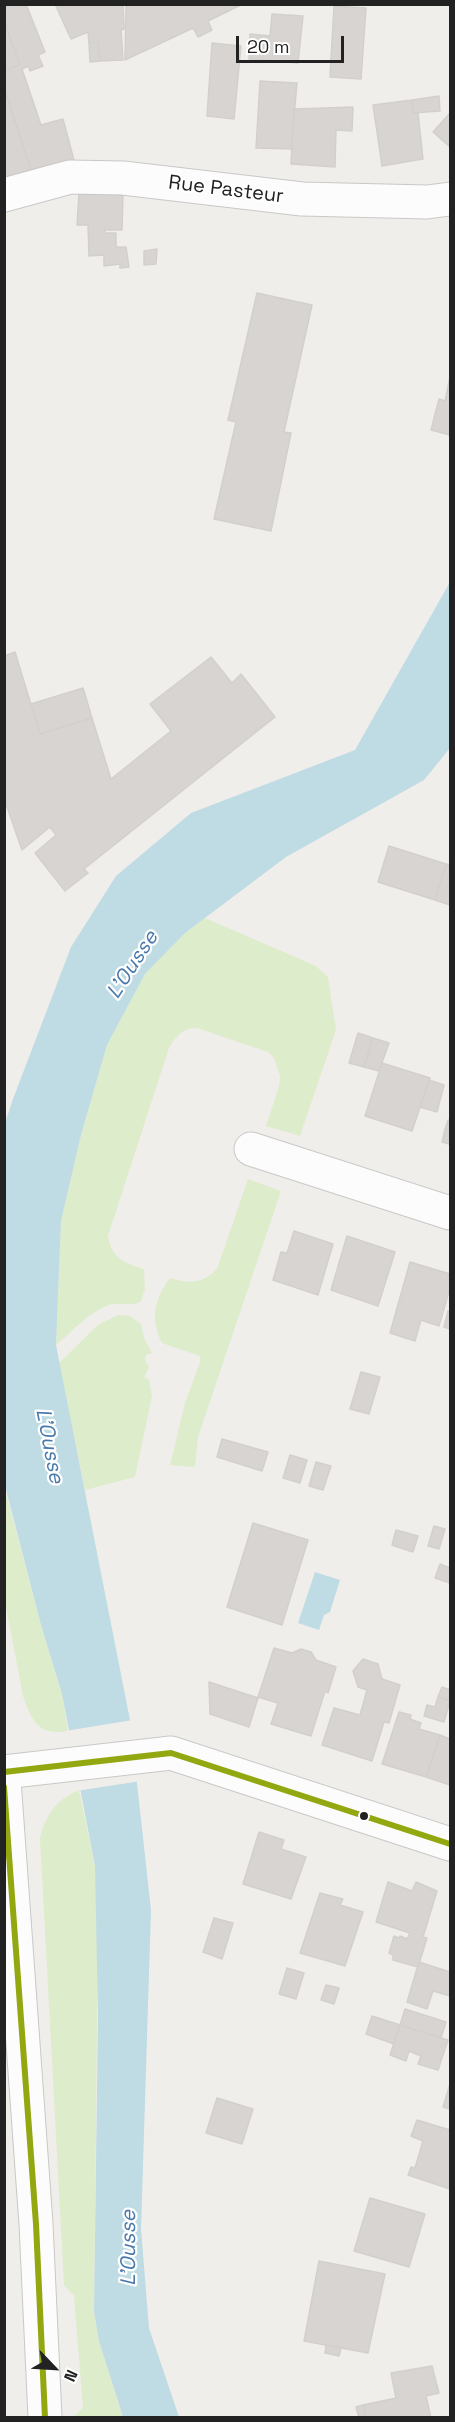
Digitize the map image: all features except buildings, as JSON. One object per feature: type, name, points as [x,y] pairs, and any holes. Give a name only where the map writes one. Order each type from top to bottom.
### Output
[{"type":"street","name":"Rue Pasteur","points":[[4,195],[70,177],[123,178],[302,199],[427,202],[450,199]]},
{"type":"street","points":[[251,1149],[450,1213]]},
{"type":"street","points":[[4,1772],[171,1753],[450,1844]]},
{"type":"street","points":[[4,1780],[36,2224],[45,2418]]},
{"type":"green space","points":[[205,918],[316,966],[328,977],[336,1030],[300,1136],[266,1126],[280,1076],[274,1058],[268,1052],[197,1028],[188,1029],[180,1034],[169,1048],[108,1236],[113,1250],[120,1259],[144,1269],[145,1289],[141,1301],[132,1304],[113,1304],[102,1308],[56,1345],[61,1221],[81,1135],[107,1045],[145,974],[185,933]]},
{"type":"green space","points":[[248,1179],[281,1191],[198,1437],[195,1467],[170,1465],[185,1403],[200,1362],[200,1356],[162,1343],[155,1317],[157,1302],[170,1278],[183,1281],[201,1280],[217,1269]]},
{"type":"green space","points":[[118,1315],[130,1316],[141,1324],[144,1338],[152,1353],[146,1355],[145,1359],[149,1368],[144,1377],[149,1380],[152,1396],[135,1477],[85,1490],[59,1363],[99,1324]]},
{"type":"green space","points":[[4,1486],[62,1694],[68,1731],[43,1729],[34,1720],[23,1696],[5,1602]]},
{"type":"green space","points":[[79,1790],[95,1866],[98,1935],[94,2312],[99,2341],[123,2417],[73,2417],[83,2408],[74,2296],[64,2285],[40,1838],[45,1822],[53,1809],[64,1798]]},
{"type":"water","name":"L'Ousse","points":[[450,582],[450,748],[424,780],[286,857],[185,933],[145,974],[107,1045],[81,1135],[61,1221],[56,1345],[130,1720],[151,1910],[141,2229],[149,2328],[179,2417],[123,2417],[99,2341],[94,2312],[98,2016],[95,1866],[62,1694],[41,1625],[5,1486],[4,1126],[71,947],[116,876],[191,813],[355,750]]},
{"type":"water","points":[[315,1572],[340,1580],[330,1612],[324,1615],[319,1630],[298,1623]]},
{"type":"pier","points":[[133,1720],[141,1781],[76,1791],[65,1731]]},
{"type":"transit line","points":[[4,1772],[171,1753],[450,1844]]},
{"type":"transit line","points":[[4,1787],[36,2224],[45,2418]]}]
